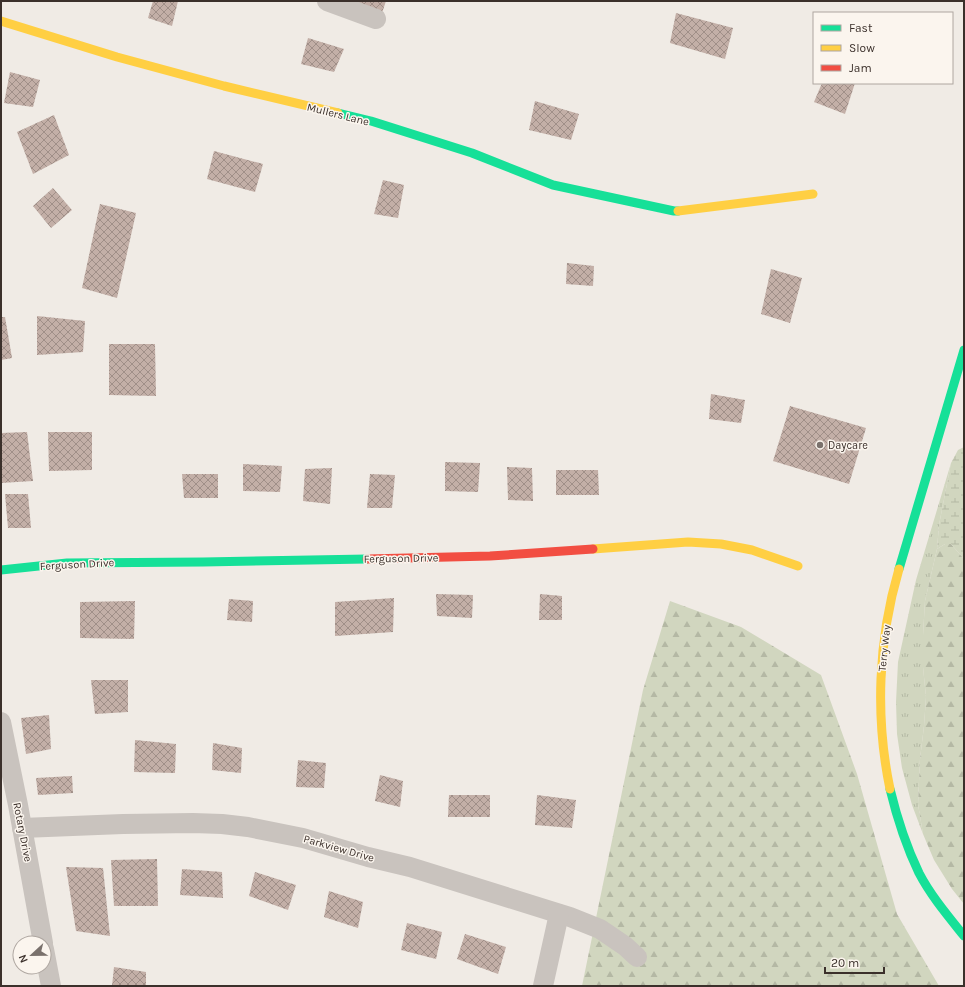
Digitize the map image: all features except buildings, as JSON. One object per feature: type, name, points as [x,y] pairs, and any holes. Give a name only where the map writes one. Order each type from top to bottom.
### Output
[{"type":"street","points":[[327,1],[376,19]]},
{"type":"street","name":"Mullers Lane","points":[[1,21],[117,57],[224,86],[371,121],[472,153],[553,185],[674,211],[813,194]]},
{"type":"street","name":"Terry Way","points":[[964,350],[893,590],[886,628],[881,679],[884,746],[893,801],[900,826],[920,873],[944,911],[964,936]]},
{"type":"street","name":"Ferguson Drive","points":[[1,570],[67,563],[210,562],[490,556],[688,542],[721,544],[752,550],[798,566]]},
{"type":"street","name":"Rotary Drive","points":[[1,722],[42,935]]},
{"type":"street","name":"Parkview Drive","points":[[22,828],[123,824],[222,824],[248,827],[303,838],[368,857],[410,867],[559,914],[600,929],[625,946],[637,957]]},
{"type":"street","points":[[544,986],[559,914]]},
{"type":"street","points":[[49,975],[51,986]]},
{"type":"green space","points":[[964,447],[964,559],[951,544],[945,544],[937,549],[939,525],[951,463],[958,450]]},
{"type":"green space","points":[[951,463],[939,525],[937,549],[925,601],[923,667],[926,697],[920,759],[918,804],[923,834],[912,805],[902,768],[897,734],[896,702],[898,662],[916,580]]},
{"type":"green space","points":[[945,544],[951,544],[964,559],[964,904],[952,889],[934,860],[923,834],[918,804],[920,759],[926,697],[923,667],[925,601],[937,549]]},
{"type":"green space","points":[[670,601],[741,627],[821,675],[857,774],[897,914],[939,986],[582,986],[643,690]]},
{"type":"traffic: fast","points":[[338,113],[371,121],[472,153],[553,185],[678,211]]},
{"type":"traffic: fast","points":[[899,569],[964,350]]},
{"type":"traffic: fast","points":[[1,570],[67,563],[367,559]]},
{"type":"traffic: fast","points":[[890,789],[902,832],[919,873],[934,898],[964,936]]},
{"type":"traffic: slow","points":[[1,21],[117,57],[224,86],[338,113]]},
{"type":"traffic: slow","points":[[678,211],[813,194]]},
{"type":"traffic: slow","points":[[593,549],[688,542],[721,544],[752,550],[798,566]]},
{"type":"traffic: slow","points":[[890,789],[882,734],[881,679],[887,623],[899,569]]},
{"type":"traffic: jam","points":[[367,559],[490,556],[593,549]]},
{"type":"place","name":"Daycare","points":[[820,445]]}]
